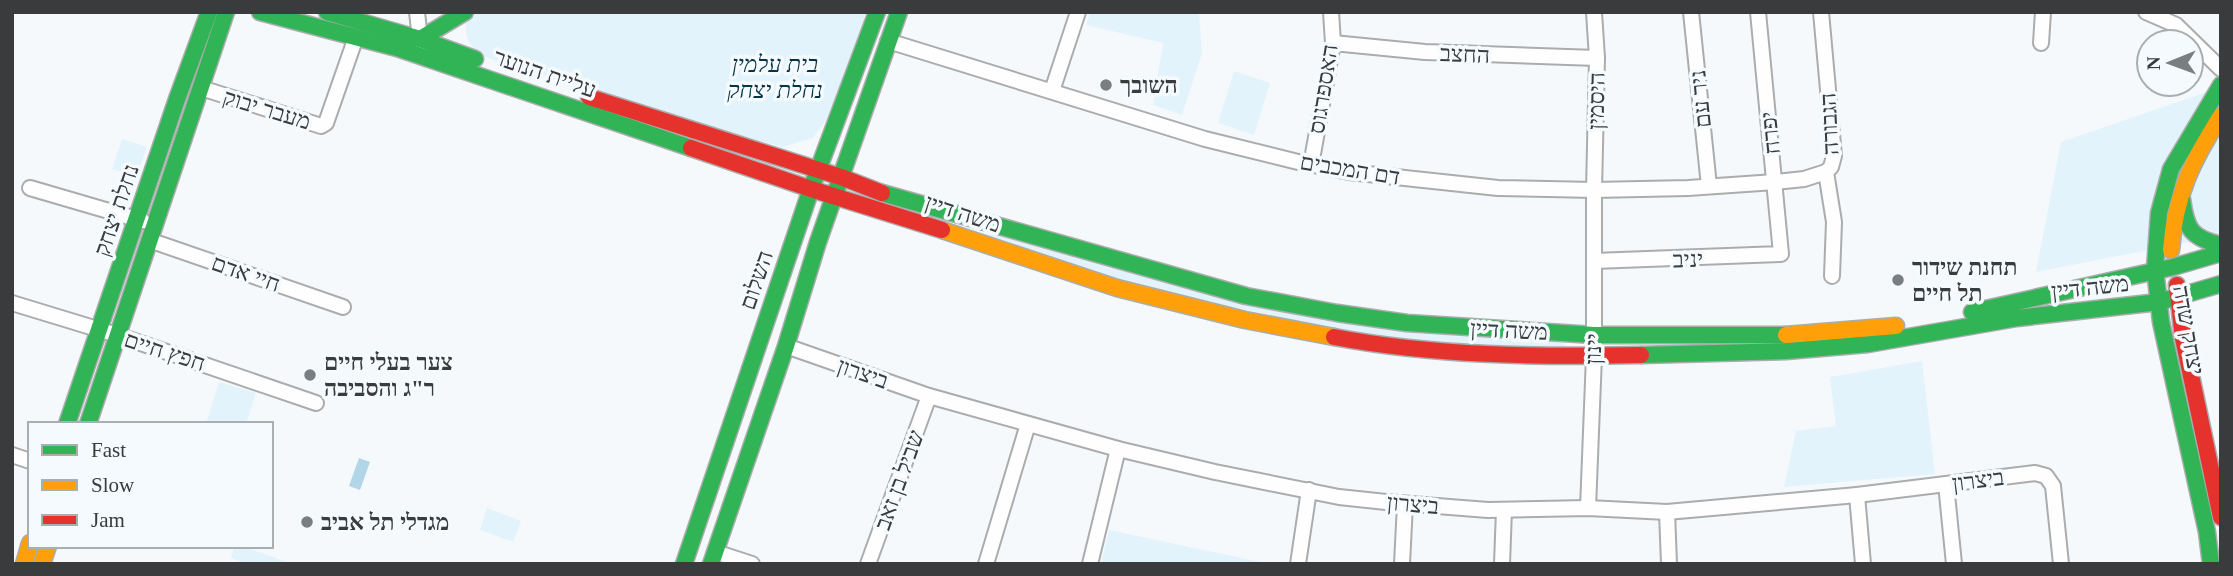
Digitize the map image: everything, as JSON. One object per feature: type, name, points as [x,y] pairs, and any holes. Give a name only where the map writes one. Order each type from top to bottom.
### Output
[{"type":"street","name":"נחלת יצחק","points":[[69,422],[209,12]]},
{"type":"street","name":"נחלת יצחק","points":[[89,422],[226,12]]},
{"type":"street","name":"עליית הנוער","points":[[260,12],[431,59],[811,189]]},
{"type":"street","name":"עליית הנוער","points":[[327,12],[420,39],[580,95],[818,170]]},
{"type":"street","points":[[417,12],[420,39],[431,59]]},
{"type":"street","points":[[420,39],[465,12]]},
{"type":"street","name":"השלום","points":[[684,564],[811,189],[877,12]]},
{"type":"street","name":"השלום","points":[[713,558],[786,346],[818,242],[899,12]]},
{"type":"street","points":[[1052,91],[1078,12]]},
{"type":"street","name":"האספרגוס","points":[[1311,164],[1333,43],[1331,12]]},
{"type":"street","name":"היסמין","points":[[1594,12],[1597,58],[1594,191]]},
{"type":"street","name":"ניר עם","points":[[1691,12],[1709,186]]},
{"type":"street","name":"יפרח","points":[[1758,12],[1782,254]]},
{"type":"street","name":"הגבורה","points":[[1821,12],[1834,156],[1831,167],[1826,172],[1834,222],[1832,276]]},
{"type":"street","points":[[2041,43],[2043,12]]},
{"type":"street","points":[[2146,12],[2176,25],[2221,69]]},
{"type":"street","name":"מעבר יבוק","points":[[201,88],[321,126],[326,123],[356,37]]},
{"type":"street","name":"דם המכבים","points":[[888,41],[1205,139],[1311,164],[1391,177],[1498,188],[1594,191],[1775,182],[1804,179],[1826,172]]},
{"type":"street","name":"החצב","points":[[1333,43],[1425,52],[1597,58]]},
{"type":"street","name":"יצחק שדה","points":[[2211,564],[2207,532],[2161,322],[2155,269],[2159,213],[2171,169],[2221,85]]},
{"type":"street","name":"יצחק שדה","points":[[2221,116],[2189,166],[2180,188],[2172,228],[2171,250],[2183,338],[2221,517]]},
{"type":"street","points":[[785,159],[811,155],[831,140]]},
{"type":"street","points":[[850,153],[860,179],[891,195]]},
{"type":"street","name":"משה דיין","points":[[818,170],[891,195],[1246,296],[1408,323],[1594,335],[1785,335],[1910,324],[2046,297],[2155,269],[2174,267],[2221,253]]},
{"type":"street","name":"חיי אדם","points":[[30,188],[136,219],[151,232],[343,307]]},
{"type":"street","points":[[2180,188],[2190,231],[2195,237],[2221,245]]},
{"type":"street","name":"משה דיין","points":[[811,189],[1117,288],[1245,320],[1381,346],[1505,354],[1594,356],[1786,351],[1868,344],[2017,318],[2159,302],[2218,285]]},
{"type":"street","name":"יינון","points":[[1588,508],[1594,356],[1594,191]]},
{"type":"street","points":[[818,242],[829,226],[843,216],[866,211],[884,211]]},
{"type":"street","name":"יניב","points":[[1594,261],[1782,254]]},
{"type":"street","points":[[2183,338],[2196,309],[2218,285]]},
{"type":"street","name":"חפץ חיים","points":[[12,303],[117,335],[316,403]]},
{"type":"street","name":"ביצרון","points":[[786,346],[929,396],[1118,449],[1339,497],[1405,504],[1504,510],[1588,508],[1667,512],[1857,495],[2035,473],[2046,476],[2053,486],[2062,564]]},
{"type":"street","name":"שביל בן זאב","points":[[868,564],[929,396]]},
{"type":"street","points":[[986,564],[1028,424]]},
{"type":"street","points":[[1090,564],[1118,449]]},
{"type":"street","points":[[1946,484],[1954,564]]},
{"type":"street","points":[[1298,564],[1309,491]]},
{"type":"street","points":[[1857,495],[1863,564]]},
{"type":"street","points":[[1402,564],[1405,504]]},
{"type":"street","points":[[1502,564],[1504,510]]},
{"type":"street","points":[[1667,512],[1669,564]]},
{"type":"street","points":[[713,558],[752,564]]},
{"type":"green space","name":"בית עלמין נחלת יצחק","points":[[478,12],[866,12],[832,112],[813,138],[782,147],[605,96],[479,55],[466,33],[466,23]]},
{"type":"green space","points":[[1091,12],[1199,12],[1202,53],[1182,115],[1153,105],[1163,43],[1086,25]]},
{"type":"green space","points":[[1234,71],[1270,83],[1254,135],[1218,123]]},
{"type":"green space","points":[[2221,87],[2221,236],[2036,272],[2061,142],[2189,98],[2205,98],[2205,92]]},
{"type":"green space","points":[[122,139],[147,147],[136,177],[112,169]]},
{"type":"green space","points":[[978,233],[1010,237],[1124,271],[1565,343],[1564,349],[1384,339],[1119,283]]},
{"type":"green space","points":[[1922,361],[1935,474],[1784,487],[1796,431],[1836,426],[1830,377]]},
{"type":"green space","points":[[219,382],[256,393],[247,422],[207,422]]},
{"type":"green space","points":[[487,508],[521,521],[513,542],[480,530]]},
{"type":"green space","points":[[1109,530],[1270,564],[1101,564]]},
{"type":"green space","points":[[234,548],[248,548],[292,564],[242,564],[231,558]]},
{"type":"water","points":[[359,458],[370,462],[360,490],[349,486]]},
{"type":"traffic: fast","points":[[68,422],[209,12]]},
{"type":"traffic: fast","points":[[89,422],[226,12]]},
{"type":"traffic: fast","points":[[260,12],[397,48],[691,148]]},
{"type":"traffic: fast","points":[[327,12],[420,39],[475,59]]},
{"type":"traffic: fast","points":[[420,39],[465,12]]},
{"type":"traffic: fast","points":[[684,564],[811,189],[877,12]]},
{"type":"traffic: fast","points":[[711,564],[786,346],[818,242],[899,12]]},
{"type":"traffic: fast","points":[[2211,564],[2207,532],[2161,322],[2155,269],[2159,213],[2171,169],[2221,85]]},
{"type":"traffic: fast","points":[[882,193],[1246,296],[1337,313],[1407,323],[1594,335],[1786,335]]},
{"type":"traffic: fast","points":[[2182,199],[2192,231],[2203,239],[2221,245]]},
{"type":"traffic: fast","points":[[1972,312],[2173,267],[2221,253]]},
{"type":"traffic: fast","points":[[1641,355],[1786,351],[1868,344],[2017,318],[2159,302],[2221,284]]},
{"type":"traffic: slow","points":[[2171,250],[2181,196],[2193,164],[2221,116]]},
{"type":"traffic: slow","points":[[942,230],[1117,288],[1245,320],[1334,337]]},
{"type":"traffic: slow","points":[[1786,335],[1896,326]]},
{"type":"traffic: slow","points":[[24,564],[29,548]]},
{"type":"traffic: slow","points":[[42,564],[47,548]]},
{"type":"traffic: jam","points":[[589,97],[841,177],[882,193]]},
{"type":"traffic: jam","points":[[691,148],[942,230]]},
{"type":"traffic: jam","points":[[2177,285],[2183,338],[2221,517]]},
{"type":"traffic: jam","points":[[1334,337],[1448,352],[1564,356],[1641,355]]},
{"type":"place","name":"השובך","points":[[1106,85]]},
{"type":"place","name":"תחנת שידור תל חיים","points":[[1898,280]]},
{"type":"place","name":"צער בעלי חיים ר\"ג והסביבה","points":[[310,375]]},
{"type":"place","name":"מגדלי תל אביב","points":[[307,522]]}]
